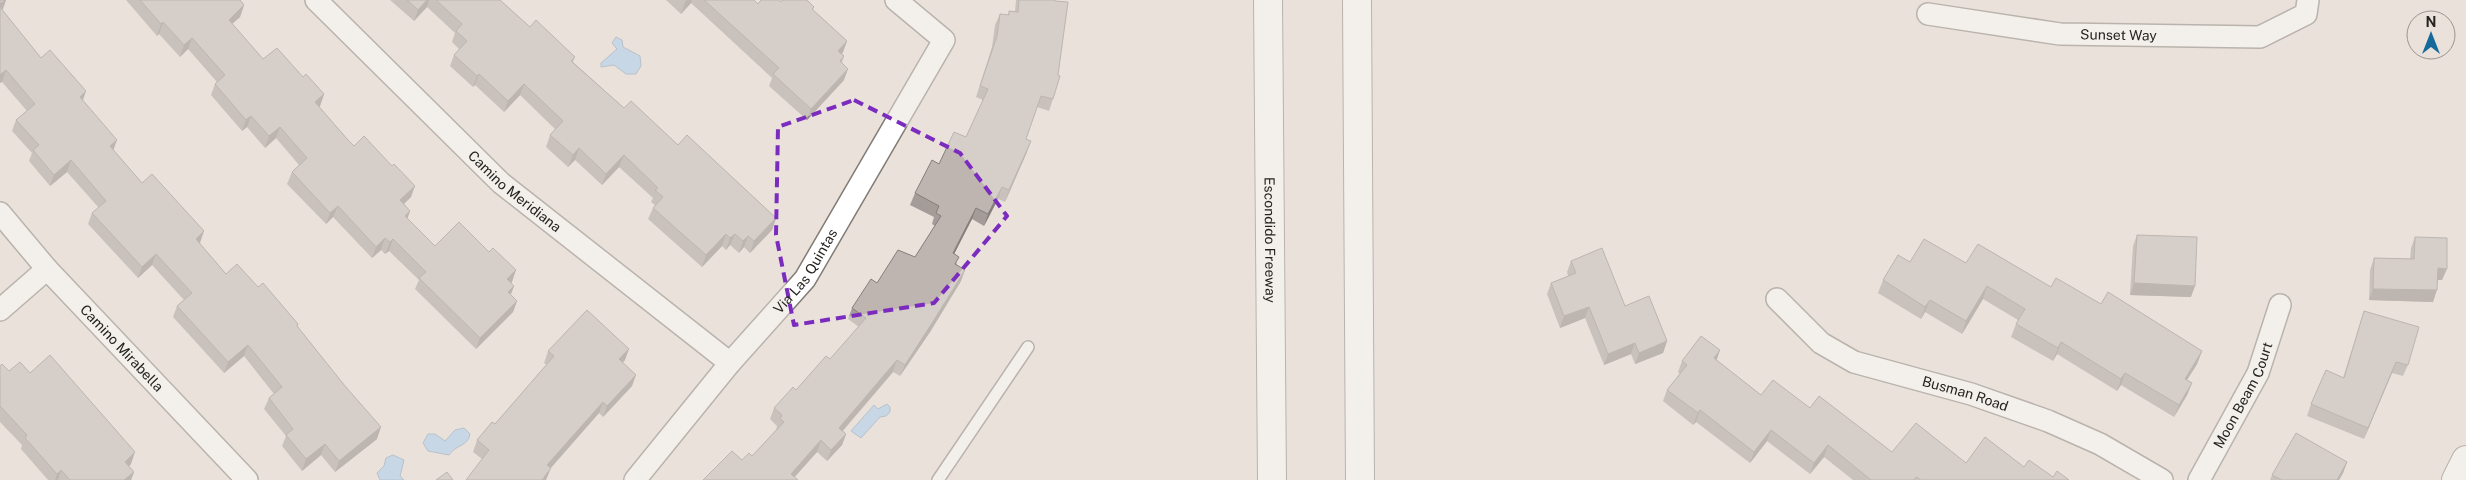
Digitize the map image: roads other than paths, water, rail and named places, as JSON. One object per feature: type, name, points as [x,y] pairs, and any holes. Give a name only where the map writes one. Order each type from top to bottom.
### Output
[{"type":"main road","name":"Escondido Freeway","points":[[1268,0],[1272,480]]},
{"type":"main road","points":[[1357,0],[1360,480]]},
{"type":"main road","points":[[2456,480],[2466,460]]},
{"type":"street","name":"Camino Meridiana","points":[[316,0],[502,183],[730,363]]},
{"type":"street","name":"Via Las Quintas","points":[[635,480],[730,363],[805,279],[944,40],[896,0]]},
{"type":"street","name":"Sunset Way","points":[[1928,14],[2060,34],[2260,37],[2307,7]]},
{"type":"street","name":"Camino Mirabella","points":[[0,213],[47,269],[247,480]]},
{"type":"street","points":[[0,310],[47,269]]},
{"type":"street","name":"Busman Road","points":[[1776,299],[1821,343],[1854,362],[1971,394],[2048,421],[2100,444],[2162,480]]},
{"type":"street","name":"Moon Beam Court","points":[[2199,480],[2258,373],[2280,306]]},
{"type":"lane","points":[[938,480],[1028,347]]},
{"type":"water","points":[[616,37],[622,40],[623,47],[640,56],[641,66],[636,74],[626,74],[614,65],[601,67],[601,63],[617,49],[612,43]]},
{"type":"water","points":[[887,404],[890,407],[890,412],[886,416],[880,417],[861,438],[851,431],[874,405],[878,409]]},
{"type":"water","points":[[464,428],[470,434],[469,438],[449,455],[428,451],[423,443],[428,434],[435,434],[445,441],[455,430]]},
{"type":"water","points":[[393,455],[404,460],[400,476],[404,480],[380,480],[377,473],[384,466],[386,458]]}]
